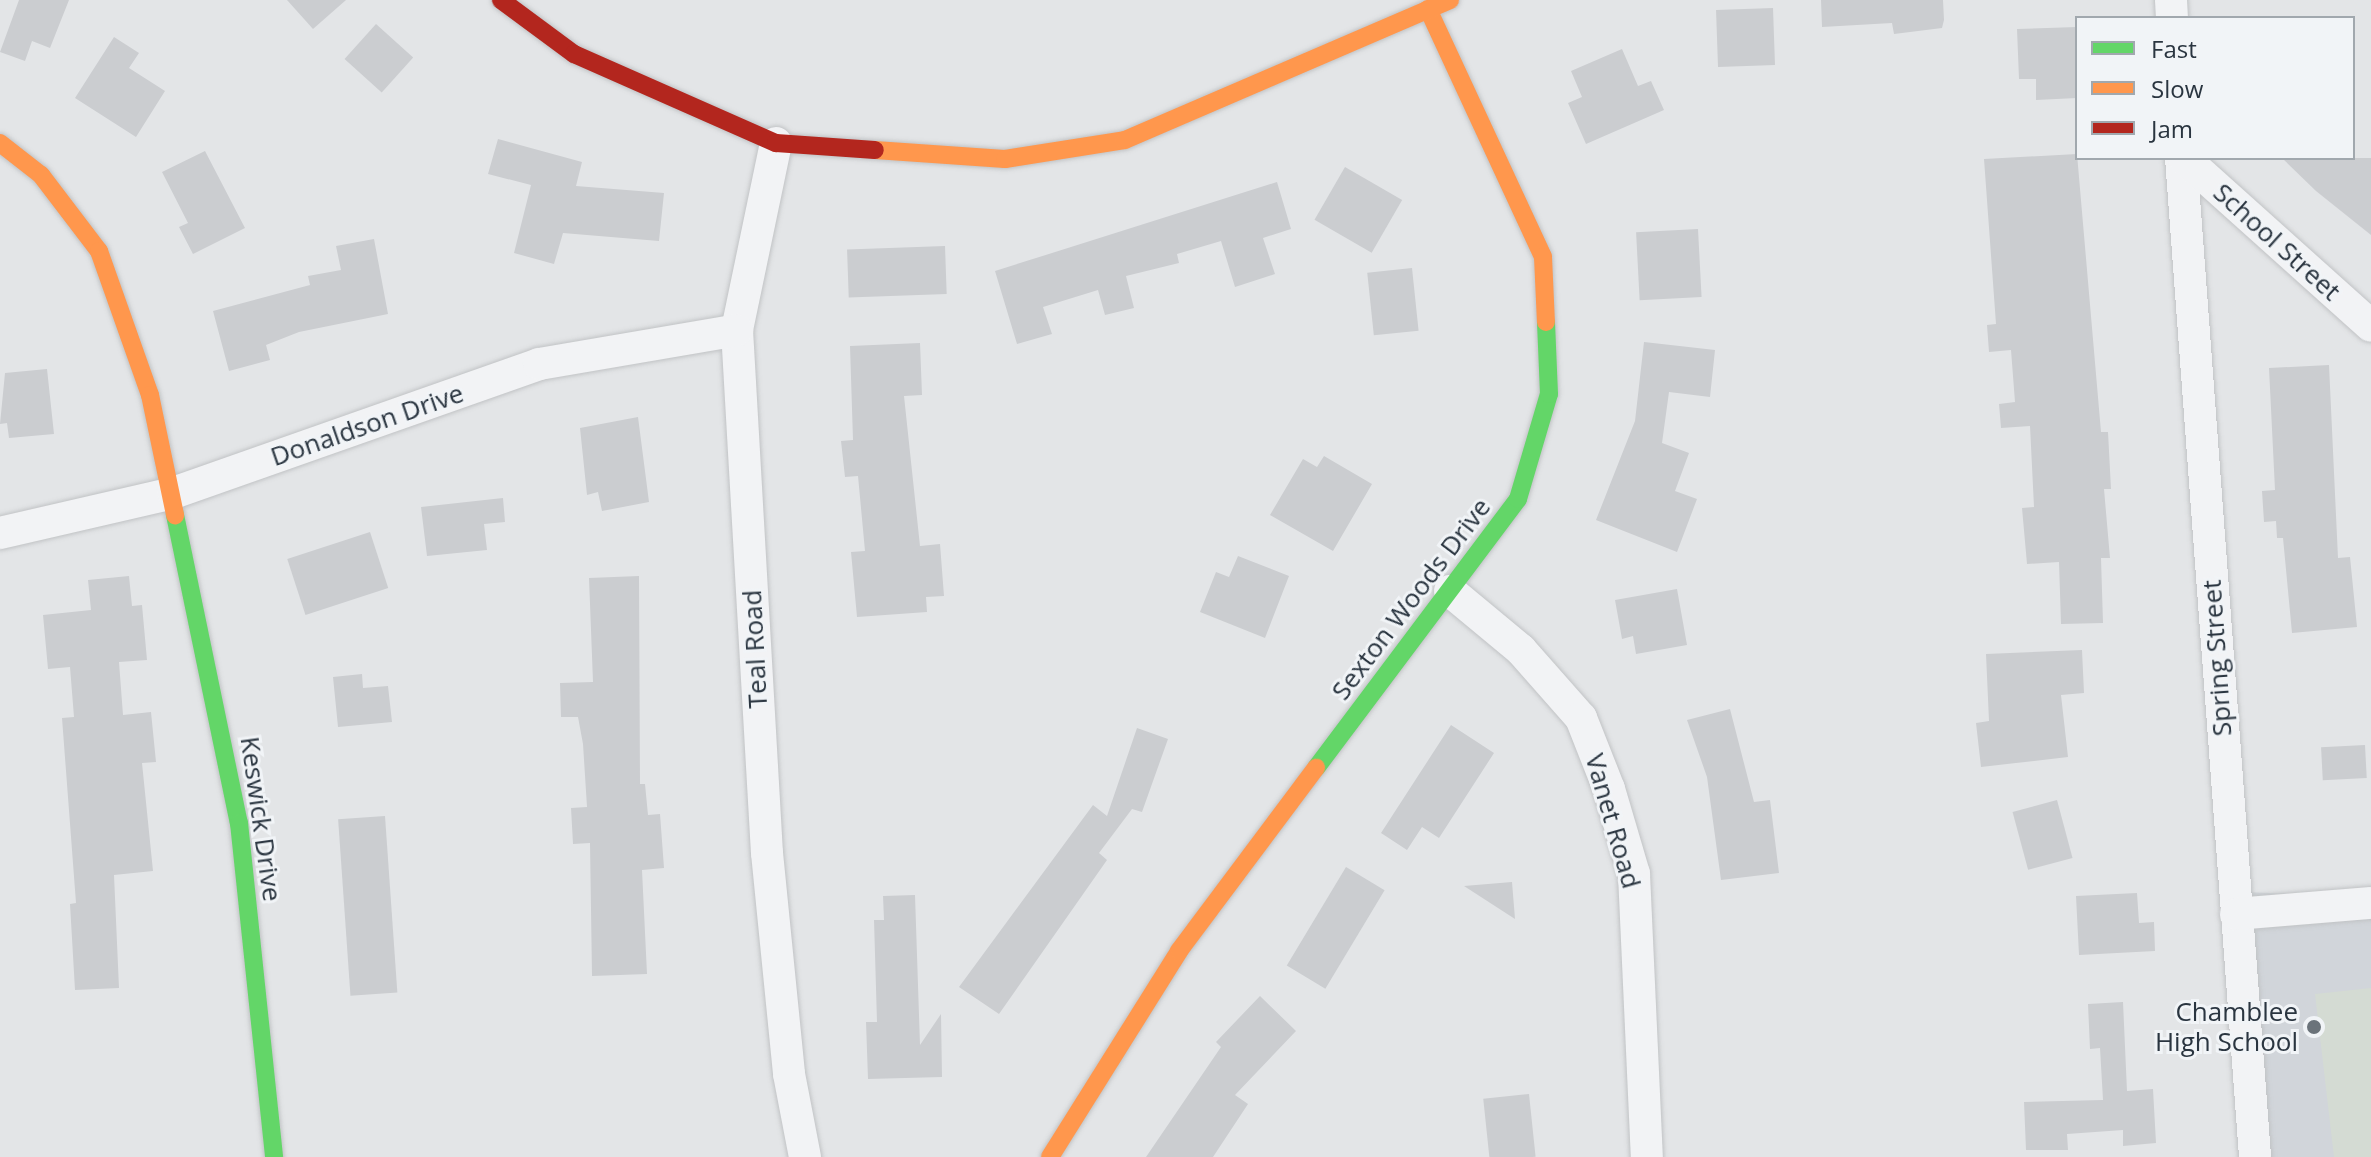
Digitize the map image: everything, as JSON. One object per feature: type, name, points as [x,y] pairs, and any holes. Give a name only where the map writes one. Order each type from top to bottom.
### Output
[{"type":"street","points":[[501,0],[574,54],[776,143],[1005,159],[1125,140],[1417,8],[1450,0]]},
{"type":"street","name":"Sexton Woods Drive","points":[[1050,1157],[1179,951],[1518,499],[1549,394],[1543,257],[1417,8]]},
{"type":"street","name":"Keswick Drive","points":[[0,143],[41,175],[99,251],[150,395],[173,493],[239,823],[274,1157]]},
{"type":"street","name":"Teal Road","points":[[776,143],[737,330],[767,853],[789,1074],[805,1157]]},
{"type":"street","name":"Spring Street","points":[[2182,160],[2255,1157]]},
{"type":"street","name":"School Street","points":[[2184,160],[2371,326]]},
{"type":"street","name":"Donaldson Drive","points":[[0,533],[173,493],[539,364],[737,330]]},
{"type":"street","name":"Vanet Road","points":[[1450,591],[1521,650],[1581,718],[1609,789],[1634,874],[1647,1157]]},
{"type":"street","points":[[2236,914],[2371,903]]},
{"type":"shaded area","name":"Chamblee High School","points":[[2244,892],[2371,897],[2371,1157],[2269,1157]]},
{"type":"shaded area","points":[[2371,988],[2371,1157],[2334,1157],[2315,994]]},
{"type":"building","points":[[19,0],[69,0],[50,48],[32,41],[25,61],[0,52]]},
{"type":"building","points":[[287,0],[346,0],[313,29]]},
{"type":"building","points":[[1821,0],[1943,0],[1944,20],[1942,28],[1894,34],[1892,23],[1822,27]]},
{"type":"building","points":[[1773,8],[1775,65],[1718,67],[1716,10]]},
{"type":"building","points":[[376,24],[413,57],[382,92],[345,59]]},
{"type":"building","points":[[2075,27],[2075,98],[2036,100],[2036,79],[2019,79],[2017,29]]},
{"type":"building","points":[[114,37],[139,53],[129,68],[165,91],[136,137],[75,98]]},
{"type":"building","points":[[1622,49],[1638,86],[1651,81],[1664,110],[1586,144],[1568,103],[1582,97],[1571,71]]},
{"type":"building","points":[[498,139],[582,162],[576,186],[664,193],[659,241],[563,233],[554,264],[514,253],[531,185],[488,174]]},
{"type":"building","points":[[205,151],[245,228],[193,254],[179,227],[188,223],[162,172]]},
{"type":"building","points":[[2075,154],[2078,160],[2101,432],[2108,432],[2111,489],[2104,489],[2110,558],[2101,558],[2103,623],[2061,624],[2059,562],[2027,564],[2022,508],[2034,507],[2030,426],[2001,428],[1999,404],[2015,402],[2011,350],[1989,352],[1987,325],[1996,324],[1984,159]]},
{"type":"building","points":[[2371,158],[2371,235],[2316,191],[2284,160]]},
{"type":"building","points":[[1345,167],[1402,200],[1372,253],[1314,220]]},
{"type":"building","points":[[1277,182],[1291,229],[1263,238],[1275,274],[1235,287],[1221,241],[1177,254],[1179,263],[1126,276],[1134,308],[1105,315],[1098,290],[1043,307],[1052,334],[1017,344],[995,271]]},
{"type":"building","points":[[1698,229],[1702,297],[1640,300],[1636,232]]},
{"type":"building","points":[[374,239],[388,314],[299,332],[266,345],[270,360],[229,371],[213,311],[310,285],[308,276],[341,270],[336,246]]},
{"type":"building","points":[[945,246],[947,294],[849,297],[847,249]]},
{"type":"building","points":[[1412,268],[1419,331],[1374,335],[1367,273]]},
{"type":"building","points":[[1644,342],[1715,350],[1710,397],[1669,392],[1662,443],[1689,453],[1675,491],[1697,499],[1677,552],[1596,520],[1635,421]]},
{"type":"building","points":[[920,343],[922,395],[904,396],[920,546],[940,544],[944,596],[926,597],[927,612],[857,617],[851,552],[865,551],[858,476],[845,477],[841,441],[853,440],[850,346]]},
{"type":"building","points":[[2329,365],[2338,558],[2350,557],[2357,627],[2292,633],[2283,538],[2277,538],[2276,521],[2264,522],[2262,491],[2275,490],[2269,368]]},
{"type":"building","points":[[47,369],[54,434],[9,438],[7,423],[0,424],[5,373]]},
{"type":"building","points":[[638,417],[649,502],[602,511],[598,492],[587,495],[580,428]]},
{"type":"building","points":[[1324,456],[1372,484],[1333,551],[1270,515],[1303,459],[1317,467]]},
{"type":"building","points":[[503,498],[505,522],[484,524],[487,550],[427,556],[421,507]]},
{"type":"building","points":[[370,532],[388,588],[305,615],[287,559]]},
{"type":"building","points":[[1238,556],[1289,576],[1265,638],[1200,612],[1216,572],[1229,577]]},
{"type":"building","points":[[129,576],[132,606],[142,605],[147,660],[119,662],[123,715],[151,712],[156,762],[142,763],[153,871],[114,875],[119,988],[75,990],[70,904],[76,903],[62,718],[74,717],[70,667],[48,669],[43,615],[91,610],[88,580]]},
{"type":"building","points":[[639,576],[640,784],[645,784],[648,815],[660,814],[664,868],[642,870],[647,974],[592,976],[590,843],[573,844],[571,808],[587,807],[583,744],[578,717],[561,717],[560,683],[593,682],[589,578]]},
{"type":"building","points":[[1677,589],[1687,645],[1636,654],[1633,636],[1622,639],[1615,600]]},
{"type":"building","points":[[2082,650],[2084,693],[2061,695],[2068,757],[1981,767],[1976,723],[1989,721],[1986,654]]},
{"type":"building","points":[[362,674],[363,688],[388,686],[392,722],[338,727],[333,677]]},
{"type":"building","points":[[1730,709],[1754,802],[1770,800],[1779,873],[1721,880],[1707,777],[1687,720]]},
{"type":"building","points":[[1451,725],[1494,753],[1439,838],[1422,827],[1407,850],[1381,833]]},
{"type":"building","points":[[1137,728],[1168,739],[1142,812],[1132,809],[1099,853],[1107,860],[999,1014],[959,987],[1093,805],[1107,816]]},
{"type":"building","points":[[2365,745],[2367,778],[2323,780],[2321,747]]},
{"type":"building","points":[[2057,800],[2073,858],[2028,870],[2013,812]]},
{"type":"building","points":[[385,816],[397,993],[350,996],[338,819]]},
{"type":"building","points":[[1346,867],[1385,890],[1325,989],[1287,966]]},
{"type":"building","points":[[1512,882],[1515,919],[1464,886]]},
{"type":"building","points":[[2137,893],[2139,923],[2154,922],[2155,951],[2079,955],[2076,896]]},
{"type":"building","points":[[915,895],[920,1045],[941,1014],[942,1077],[868,1079],[866,1022],[877,1022],[874,920],[884,920],[883,896]]},
{"type":"building","points":[[1260,996],[1296,1031],[1235,1095],[1248,1104],[1213,1157],[1146,1157],[1221,1047],[1216,1042]]},
{"type":"building","points":[[2123,1002],[2127,1091],[2153,1089],[2156,1143],[2123,1146],[2123,1130],[2067,1134],[2068,1150],[2026,1150],[2024,1102],[2103,1100],[2100,1048],[2090,1049],[2088,1004]]},
{"type":"building","points":[[1529,1094],[1536,1157],[1489,1157],[1483,1099]]},
{"type":"traffic: fast","points":[[1316,768],[1518,499],[1549,394],[1546,322]]},
{"type":"traffic: fast","points":[[175,515],[239,823],[274,1157]]},
{"type":"traffic: slow","points":[[875,150],[1005,159],[1125,140],[1450,0]]},
{"type":"traffic: slow","points":[[1428,9],[1543,257],[1546,322]]},
{"type":"traffic: slow","points":[[0,143],[41,175],[99,251],[150,395],[175,515]]},
{"type":"traffic: slow","points":[[1050,1157],[1179,951],[1316,768]]},
{"type":"traffic: jam","points":[[501,0],[574,54],[776,143],[875,150]]},
{"type":"place","name":"Chamblee High School","points":[[2314,1027]]}]
